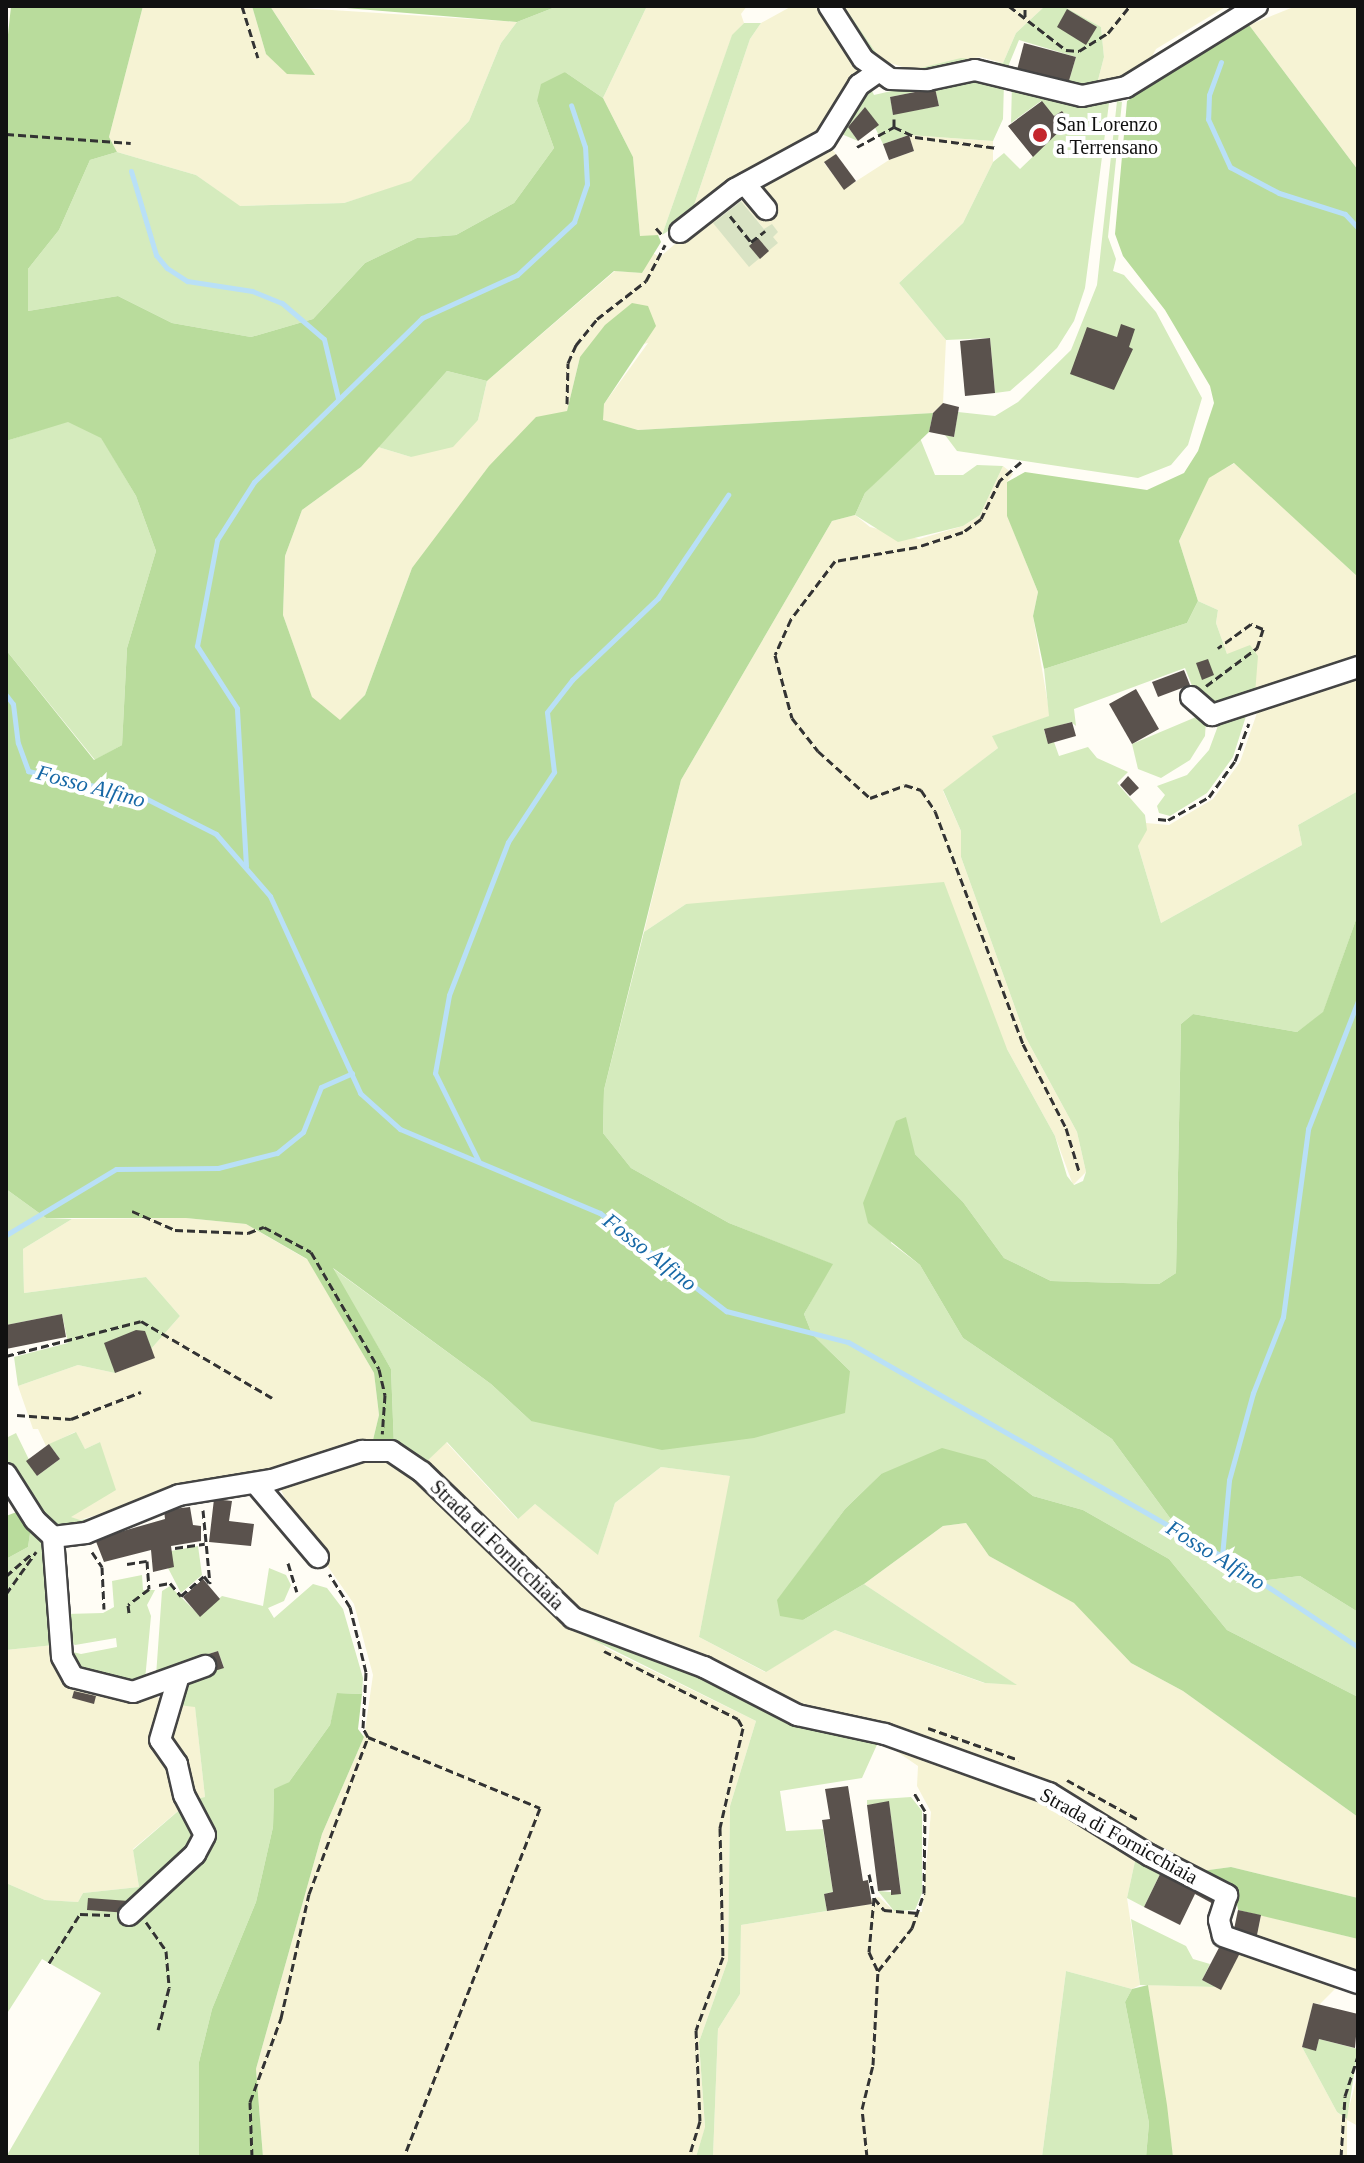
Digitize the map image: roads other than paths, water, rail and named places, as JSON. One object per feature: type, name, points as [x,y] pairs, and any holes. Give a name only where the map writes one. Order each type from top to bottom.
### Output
[{"type":"street","points":[[829,6],[876,73],[907,82],[975,70],[1061,94],[1126,87],[1257,6]]},
{"type":"street","points":[[680,232],[717,201],[825,140],[859,85],[876,73]]},
{"type":"street","points":[[745,184],[766,209]]},
{"type":"street","points":[[1191,697],[1212,715],[1358,667]]},
{"type":"street","name":"Strada di Fornicchiaia","points":[[256,1484],[375,1449],[391,1451],[422,1472],[573,1618],[704,1667],[797,1715],[885,1734],[1049,1793],[1149,1855],[1227,1895],[1219,1920],[1223,1936],[1358,1983]]},
{"type":"street","points":[[6,1474],[48,1540],[62,1657],[73,1677],[133,1692],[178,1679],[205,1666]]},
{"type":"street","points":[[48,1540],[86,1533],[179,1495],[256,1484],[318,1557]]},
{"type":"street","points":[[133,1912],[195,1854],[205,1835],[184,1795],[177,1764],[160,1740],[178,1679]]},
{"type":"waterway","points":[[1221,62],[1209,95],[1208,119],[1230,167],[1279,193],[1345,214],[1358,228]]},
{"type":"waterway","points":[[246,866],[237,708],[197,646],[217,540],[254,482],[422,318],[517,275],[574,222],[587,184],[585,147],[571,105]]},
{"type":"waterway","points":[[131,171],[156,255],[167,268],[187,281],[252,291],[282,303],[324,339],[338,398]]},
{"type":"waterway","points":[[479,1162],[435,1073],[449,995],[508,842],[554,772],[547,712],[572,680],[658,598],[728,495]]},
{"type":"waterway","name":"Fosso Alfino","points":[[6,695],[13,704],[18,743],[28,771],[143,797],[216,834],[270,896],[360,1093],[400,1129],[600,1213],[726,1311],[848,1342],[1222,1556],[1358,1647]]},
{"type":"waterway","points":[[1222,1556],[1229,1480],[1253,1393],[1283,1317],[1308,1129],[1358,1001]]},
{"type":"waterway","points":[[6,1235],[116,1169],[218,1168],[277,1153],[303,1132],[321,1087],[352,1073]]},
{"type":"place","name":"San Lorenzo a Terrensano","points":[[1040,135]]}]
